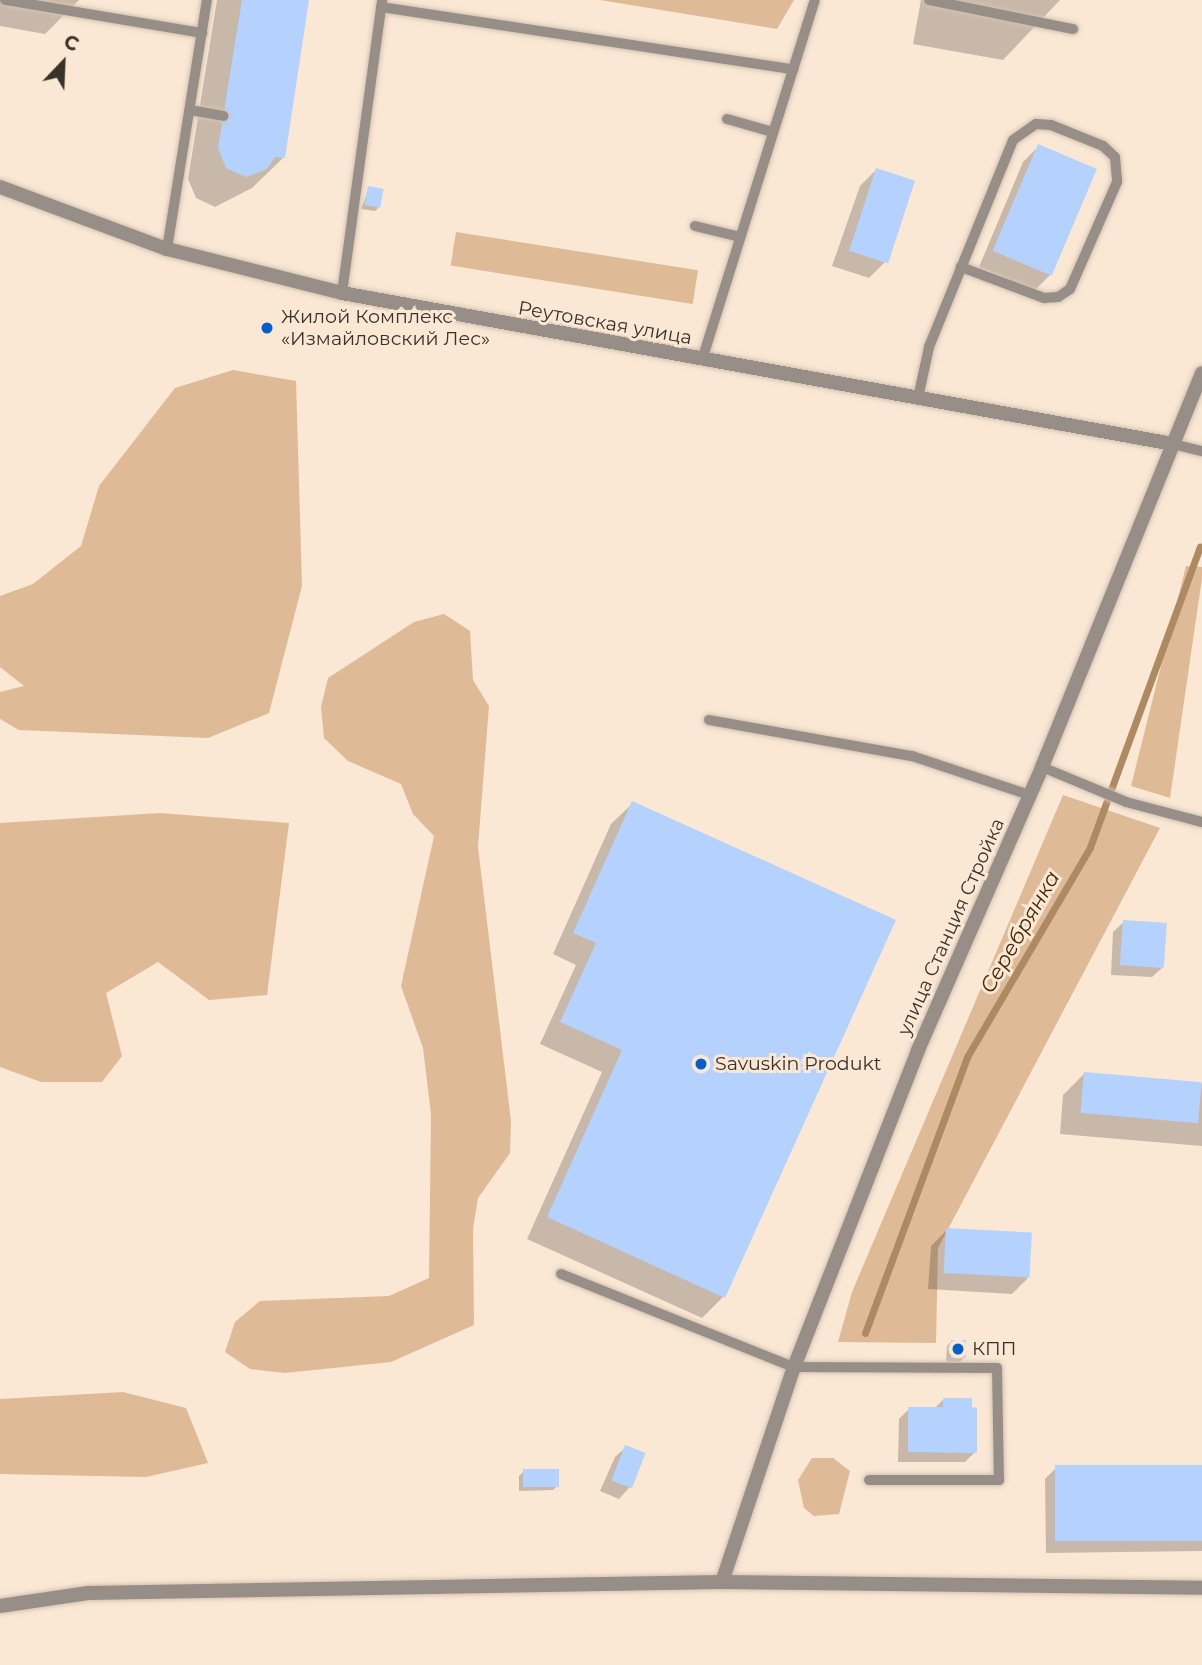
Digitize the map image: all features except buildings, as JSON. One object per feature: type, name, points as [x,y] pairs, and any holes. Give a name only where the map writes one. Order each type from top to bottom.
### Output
[{"type":"street","name":"Реутовская улица","points":[[0,187],[167,249],[342,293],[1173,444]]},
{"type":"street","name":"улица Станция Стройка","points":[[722,1582],[794,1367],[918,1050],[1042,767],[1202,373]]},
{"type":"street","points":[[0,1606],[88,1593],[722,1582],[1202,1588]]},
{"type":"lane","points":[[5,0],[202,33]]},
{"type":"lane","points":[[167,249],[207,0]]},
{"type":"lane","points":[[702,360],[816,0]]},
{"type":"lane","points":[[929,0],[1073,29]]},
{"type":"lane","points":[[342,293],[382,4],[793,69]]},
{"type":"lane","points":[[190,110],[223,116]]},
{"type":"lane","points":[[727,119],[773,132]]},
{"type":"lane","points":[[918,398],[929,347],[961,267],[1013,140],[1023,130],[1051,125],[1103,146],[1115,157],[1117,182],[1070,289],[1058,297],[1044,298],[961,267]]},
{"type":"lane","points":[[695,226],[740,237]]},
{"type":"lane","points":[[1173,444],[1202,451]]},
{"type":"lane","points":[[709,720],[912,756],[1029,795]]},
{"type":"lane","points":[[1042,767],[1126,802],[1202,822]]},
{"type":"lane","points":[[562,1274],[794,1367],[997,1368],[999,1480],[869,1480]]},
{"type":"shaded area","points":[[600,0],[794,0],[777,29]]},
{"type":"shaded area","points":[[456,232],[698,270],[693,304],[451,266]]},
{"type":"shaded area","points":[[233,370],[296,381],[302,586],[269,713],[208,738],[19,730],[0,719],[0,692],[24,686],[0,667],[0,596],[33,584],[81,546],[99,486],[175,388]]},
{"type":"shaded area","points":[[1186,566],[1202,567],[1202,578],[1170,798],[1131,786]]},
{"type":"shaded area","points":[[444,614],[470,631],[473,680],[489,706],[478,847],[511,1121],[510,1153],[478,1198],[473,1229],[474,1325],[391,1362],[285,1373],[250,1369],[225,1352],[235,1322],[260,1301],[389,1296],[429,1278],[431,1114],[423,1048],[401,986],[434,836],[413,814],[401,784],[348,761],[324,738],[321,707],[328,678],[414,622]]},
{"type":"shaded area","points":[[1063,795],[1160,828],[938,1248],[936,1343],[838,1342],[852,1292]]},
{"type":"shaded area","points":[[160,813],[289,823],[267,995],[209,1000],[158,962],[106,993],[122,1056],[102,1082],[41,1082],[0,1067],[0,823]]},
{"type":"shaded area","points":[[123,1392],[186,1408],[208,1463],[146,1477],[0,1474],[0,1399]]},
{"type":"shaded area","points":[[812,1458],[833,1458],[850,1471],[839,1514],[814,1516],[804,1508],[798,1480]]},
{"type":"waterway","name":"Серебрянка","points":[[865,1333],[967,1057],[1090,847],[1200,547]]},
{"type":"place","name":"Жилой Комплекс «Измайловский Лес»","points":[[267,328]]},
{"type":"place","name":"Savuskin Produkt","points":[[701,1064]]},
{"type":"place","name":"КПП","points":[[958,1349]]}]
